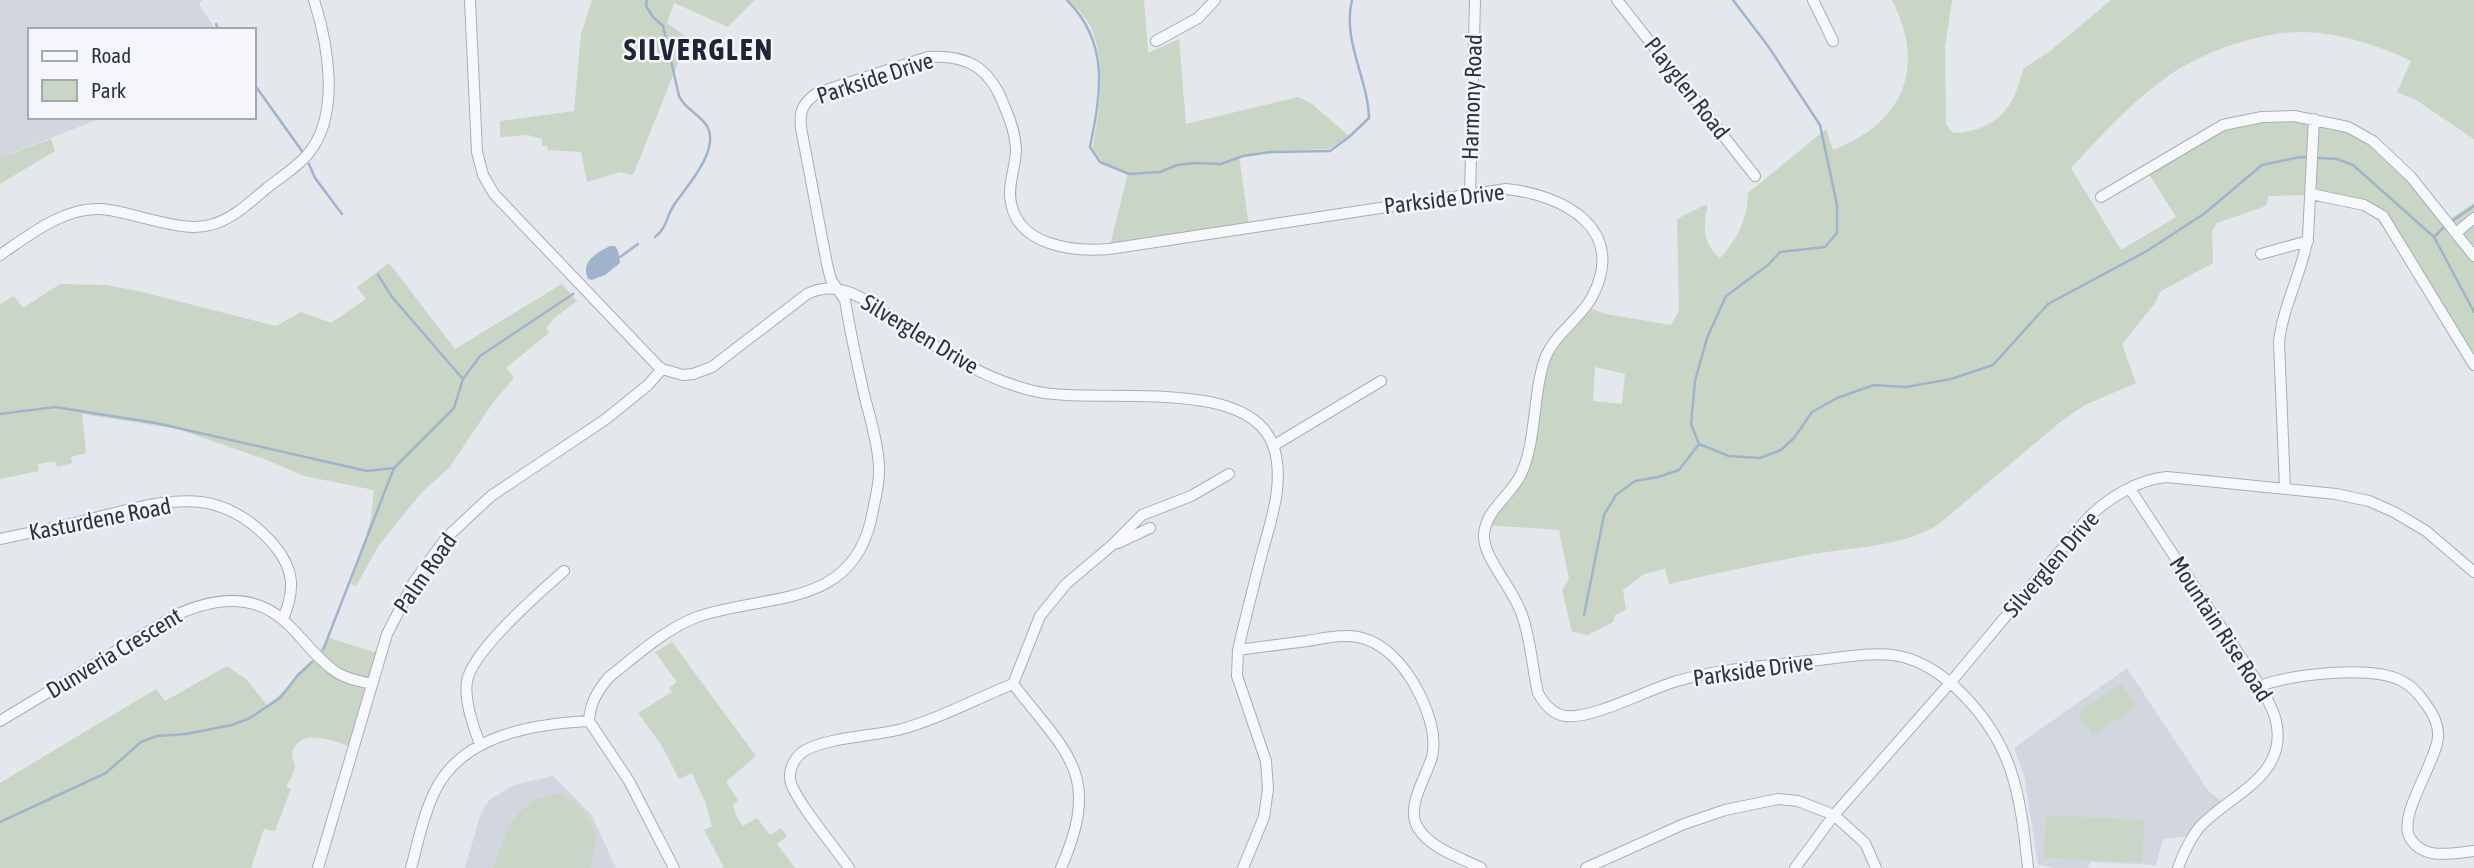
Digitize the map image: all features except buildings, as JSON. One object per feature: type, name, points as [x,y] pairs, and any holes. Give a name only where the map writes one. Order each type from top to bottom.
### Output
[{"type":"street","points":[[0,255],[54,221],[86,209],[120,212],[177,225],[209,226],[241,210],[300,163],[316,141],[325,116],[330,88],[325,47],[314,0]]},
{"type":"street","points":[[470,0],[477,152],[488,185],[533,237],[645,354],[663,369]]},
{"type":"street","points":[[1156,41],[1198,18],[1215,0]]},
{"type":"street","name":"Harmony Road","points":[[1470,194],[1475,0]]},
{"type":"street","name":"Playglen Road","points":[[1617,0],[1755,176]]},
{"type":"street","points":[[1813,0],[1833,41]]},
{"type":"street","name":"Parkside Drive","points":[[839,289],[831,280],[827,264],[801,111],[804,104],[817,93],[928,57],[943,56],[970,62],[995,83],[1013,128],[1015,164],[1010,192],[1014,213],[1032,234],[1060,247],[1078,250],[1109,249],[1506,189],[1531,192],[1557,201],[1582,217],[1599,240],[1602,252],[1600,276],[1591,298],[1548,353],[1540,378],[1525,466],[1517,482],[1491,514],[1484,535],[1493,562],[1521,613],[1528,635],[1538,693],[1550,709],[1564,716],[1573,716],[1668,684],[1714,672],[1885,655],[1906,657],[1920,663],[1950,683]]},
{"type":"street","points":[[2101,197],[2223,125],[2262,117],[2294,116],[2315,119],[2348,127],[2373,141],[2411,177],[2474,256]]},
{"type":"street","points":[[2285,488],[2278,341],[2281,323],[2308,241],[2315,119]]},
{"type":"street","points":[[2311,194],[2364,205],[2384,216],[2474,365]]},
{"type":"street","points":[[2456,233],[2474,218]]},
{"type":"street","points":[[2261,254],[2308,241]]},
{"type":"street","name":"Silverglen Drive","points":[[663,369],[683,375],[712,367],[807,294],[819,289],[839,289],[867,301],[955,360],[1017,386],[1063,396],[1133,395],[1221,405],[1257,422],[1273,446]]},
{"type":"street","points":[[674,868],[629,780],[589,721],[590,709],[609,677],[664,636],[695,618],[809,592],[842,572],[861,547],[871,518],[879,467],[845,300],[839,289]]},
{"type":"street","name":"Palm Road","points":[[318,868],[394,616],[414,582],[446,538],[491,496],[606,419],[648,385],[663,369]]},
{"type":"street","points":[[1242,868],[1264,817],[1268,789],[1266,761],[1237,676],[1238,650],[1274,505],[1278,477],[1273,446],[1381,381]]},
{"type":"street","points":[[849,868],[795,793],[790,777],[793,764],[802,752],[818,745],[900,729],[1013,684],[1046,606],[1066,584],[1142,516],[1191,496],[1229,474]]},
{"type":"street","name":"Silverglen Drive","points":[[1795,868],[1834,815],[1950,683],[2088,518],[2107,501],[2150,480],[2167,477],[2352,496],[2383,506],[2426,531],[2474,572]]},
{"type":"street","name":"Mountain Rise Road","points":[[2130,489],[2260,686],[2276,718],[2278,737],[2273,757],[2258,781],[2198,829],[2186,847],[2178,868]]},
{"type":"street","name":"Kasturdene Road","points":[[0,539],[166,504],[200,502],[218,506],[261,530],[276,548],[293,586],[283,619]]},
{"type":"street","points":[[1111,546],[1150,527]]},
{"type":"street","points":[[480,744],[466,690],[472,666],[496,636],[564,571]]},
{"type":"street","name":"Dunveria Crescent","points":[[0,721],[176,615],[216,601],[234,600],[264,607],[283,619],[333,670],[348,678],[372,684]]},
{"type":"street","points":[[1238,650],[1345,636],[1372,642],[1390,653],[1407,671],[1419,692],[1433,734],[1432,756],[1414,811],[1418,828],[1435,844],[1480,868]]},
{"type":"street","points":[[2260,686],[2301,676],[2351,673],[2384,674],[2411,686],[2436,719],[2438,737],[2408,818],[2408,833],[2418,847],[2430,854],[2474,851]]},
{"type":"street","points":[[1950,683],[1982,714],[2005,752],[2022,821],[2028,868]]},
{"type":"street","points":[[1013,684],[1051,730],[1071,763],[1079,784],[1081,804],[1078,824],[1061,868]]},
{"type":"street","points":[[411,868],[436,788],[457,762],[480,744],[527,729],[589,721]]},
{"type":"street","points":[[1586,868],[1684,824],[1778,799],[1798,801],[1834,815],[1865,843],[1876,868]]},
{"type":"shaded area","points":[[0,0],[203,0],[199,4],[215,28],[28,28],[28,119],[99,119],[0,158]]},
{"type":"shaded area","points":[[2127,668],[2209,792],[2222,802],[2188,836],[2163,839],[2156,865],[2090,862],[2088,868],[2054,868],[2038,865],[2024,774],[2014,748]]},
{"type":"shaded area","points":[[553,776],[591,814],[616,868],[465,868],[481,813],[489,800],[514,785]]},
{"type":"green space","points":[[592,0],[755,0],[728,27],[674,3],[667,23],[688,38],[633,175],[620,172],[587,182],[581,152],[548,150],[547,146],[542,146],[542,139],[528,135],[500,137],[500,121],[574,111],[581,34]]},
{"type":"green space","points":[[1069,0],[1144,0],[1148,53],[1179,39],[1186,124],[1298,97],[1312,104],[1349,136],[1329,149],[1271,151],[1239,156],[1249,227],[1109,249],[1128,173],[1102,162],[1093,148],[1100,89],[1097,44],[1090,26]]},
{"type":"green space","points":[[1892,0],[1952,0],[1945,47],[1946,124],[1953,133],[1981,128],[2001,115],[2014,96],[2023,69],[2050,51],[2111,0],[2474,0],[2474,139],[2416,100],[2397,92],[2411,61],[2345,37],[2287,33],[2251,39],[2215,51],[2182,67],[2154,86],[2129,108],[2071,168],[2121,250],[2176,217],[2147,171],[2237,121],[2315,119],[2372,141],[2447,221],[2474,203],[2474,244],[2469,248],[2474,254],[2474,366],[2377,211],[2312,195],[2268,196],[2266,206],[2217,223],[2212,231],[2213,263],[2161,291],[2155,303],[2122,344],[2136,383],[2085,405],[2059,423],[1939,524],[1925,532],[1894,542],[1813,554],[1669,584],[1665,569],[1644,574],[1623,590],[1626,610],[1615,615],[1613,622],[1588,635],[1572,632],[1562,590],[1569,579],[1559,530],[1486,525],[1517,483],[1545,360],[1586,307],[1606,314],[1671,325],[1679,311],[1677,219],[1707,204],[1706,237],[1712,250],[1720,258],[1740,228],[1746,212],[1748,193],[1826,129],[1833,150],[1857,139],[1877,125],[1892,109],[1902,90],[1907,70],[1907,48]],"holes":[[[1595,367],[1625,374],[1622,404],[1593,401]]]},
{"type":"green space","points":[[51,139],[55,151],[0,184],[0,158]]},
{"type":"green space","points":[[389,263],[455,349],[562,284],[577,301],[553,319],[546,328],[549,333],[506,368],[514,378],[492,404],[449,468],[421,493],[379,545],[356,586],[351,584],[371,519],[374,490],[304,476],[178,429],[82,414],[86,453],[71,457],[72,463],[57,467],[55,461],[38,464],[39,471],[0,479],[0,304],[14,296],[23,308],[60,284],[105,285],[276,326],[301,312],[331,323],[366,299],[357,287]]},
{"type":"green space","points":[[329,638],[381,654],[353,747],[317,738],[301,740],[295,746],[292,759],[295,768],[286,787],[291,789],[275,831],[264,829],[251,868],[0,868],[0,783],[156,689],[165,701],[227,666],[246,679],[267,705],[300,674]]},
{"type":"green space","points":[[672,642],[756,756],[726,782],[738,800],[733,805],[737,817],[743,826],[757,818],[770,835],[781,828],[787,836],[777,844],[795,868],[724,868],[704,830],[712,826],[706,804],[692,773],[679,779],[662,746],[638,713],[672,692],[669,688],[677,682],[655,652]]},
{"type":"green space","points":[[2121,684],[2136,707],[2093,735],[2078,713]]},
{"type":"green space","points":[[561,793],[582,810],[594,829],[591,868],[493,868],[509,829],[523,809],[545,796]]},
{"type":"green space","points":[[2046,815],[2144,820],[2142,862],[2044,858]]},
{"type":"water","points":[[610,246],[615,246],[618,251],[620,263],[605,275],[588,279],[588,263]]},
{"type":"waterway","points":[[647,0],[646,6],[663,26],[679,96],[685,105],[702,119],[710,137],[709,148],[700,169],[655,237]]},
{"type":"waterway","points":[[1067,0],[1081,16],[1090,34],[1099,69],[1097,107],[1090,147],[1100,162],[1129,174],[1160,172],[1177,165],[1195,163],[1221,164],[1243,156],[1271,152],[1330,151],[1349,137],[1369,118],[1365,88],[1350,30],[1352,0]]},
{"type":"waterway","points":[[1733,0],[1768,46],[1820,125],[1837,205],[1837,233],[1825,247],[1780,252],[1768,265],[1726,296],[1707,338],[1695,381],[1691,424],[1699,444],[1729,456],[1760,458],[1781,450],[1794,438],[1812,412],[1837,398],[1874,385],[1906,387],[1951,379],[1993,365],[2048,304],[2147,251],[2205,213],[2262,165],[2300,157],[2337,159],[2353,165],[2434,237],[2474,312]]},
{"type":"waterway","points":[[216,24],[218,28]]},
{"type":"waterway","points":[[256,87],[302,151]]},
{"type":"waterway","points":[[309,164],[315,178],[342,214]]},
{"type":"waterway","points":[[2452,221],[2474,206]]},
{"type":"waterway","points":[[2434,237],[2443,228]]},
{"type":"waterway","points":[[620,257],[638,244]]},
{"type":"waterway","points":[[378,275],[392,297],[462,378]]},
{"type":"waterway","points":[[0,414],[55,407],[156,423],[367,471],[394,468],[454,408],[463,379],[480,356],[573,294]]},
{"type":"waterway","points":[[1584,615],[1604,515],[1616,495],[1635,481],[1679,470],[1699,444]]},
{"type":"waterway","points":[[323,650],[394,468]]},
{"type":"waterway","points":[[0,822],[106,773],[141,742],[157,736],[186,734],[232,725],[250,718],[280,698],[312,662]]},
{"type":"district","name":"SILVERGLEN","points":[[699,50]]}]
